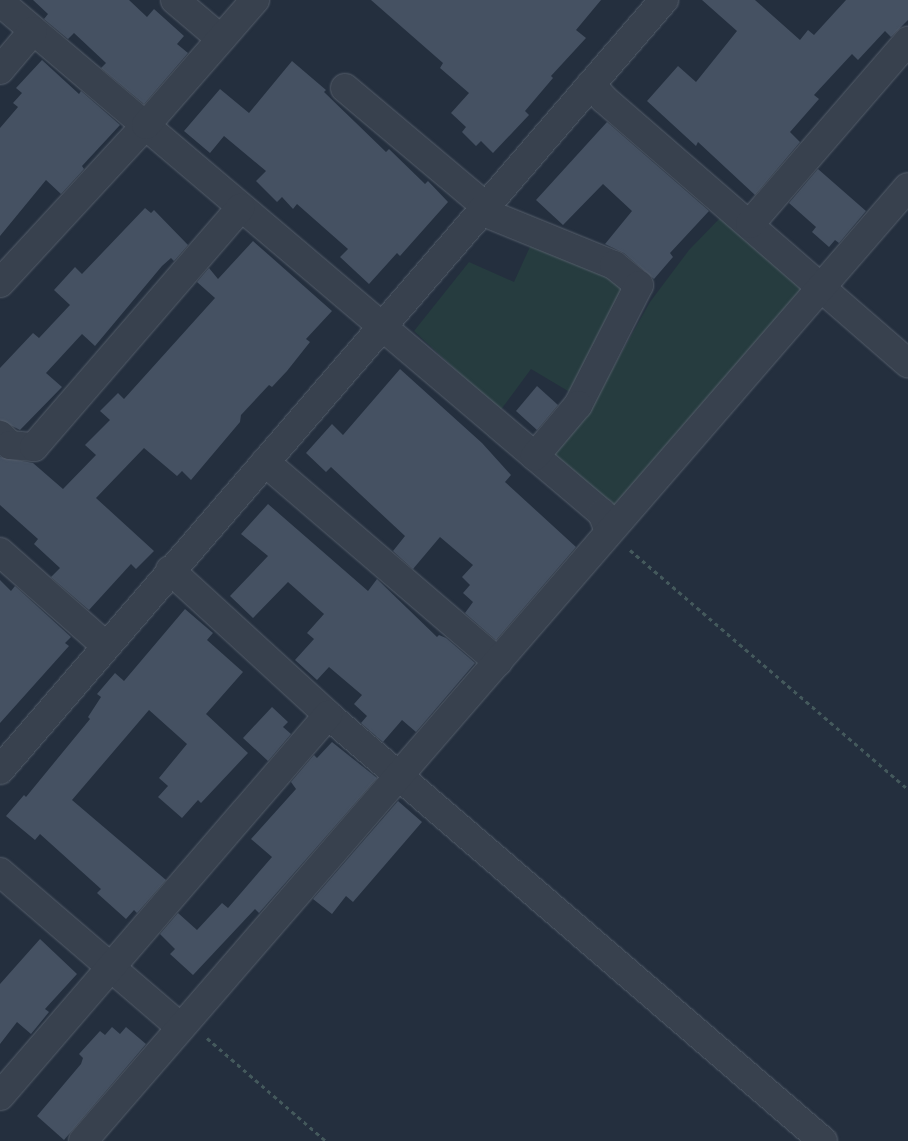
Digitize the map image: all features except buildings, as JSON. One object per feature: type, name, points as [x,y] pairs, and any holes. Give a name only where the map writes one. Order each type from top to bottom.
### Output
[{"type":"street","points":[[175,0],[221,39]]},
{"type":"street","points":[[0,283],[146,126],[255,0]]},
{"type":"street","points":[[4,757],[106,646],[170,570],[385,326],[483,208],[664,0]]},
{"type":"street","points":[[0,2],[240,208],[385,326],[602,512],[609,532]]},
{"type":"street","points":[[0,70],[33,32]]},
{"type":"street","points":[[750,224],[908,41]]},
{"type":"street","points":[[592,84],[604,99],[908,363]]},
{"type":"street","points":[[345,88],[483,208],[614,264],[639,285],[578,405],[535,456]]},
{"type":"street","points":[[83,1141],[908,187]]},
{"type":"street","points":[[0,435],[10,445],[34,447],[240,208]]},
{"type":"street","points":[[265,462],[498,662]]},
{"type":"street","points":[[0,552],[106,646]]},
{"type":"street","points":[[170,570],[328,716],[823,1141]]},
{"type":"street","points":[[0,1096],[328,716]]},
{"type":"street","points":[[0,872],[111,967],[183,1024]]},
{"type":"path","points":[[609,532],[908,789]]},
{"type":"path","points":[[183,1024],[326,1141]]},
{"type":"green space","points":[[721,217],[803,291],[616,508],[554,454],[601,389],[650,302],[689,250]]},
{"type":"green space","points":[[533,240],[631,288],[573,394],[531,369],[500,411],[414,331],[469,262],[514,282]]}]
